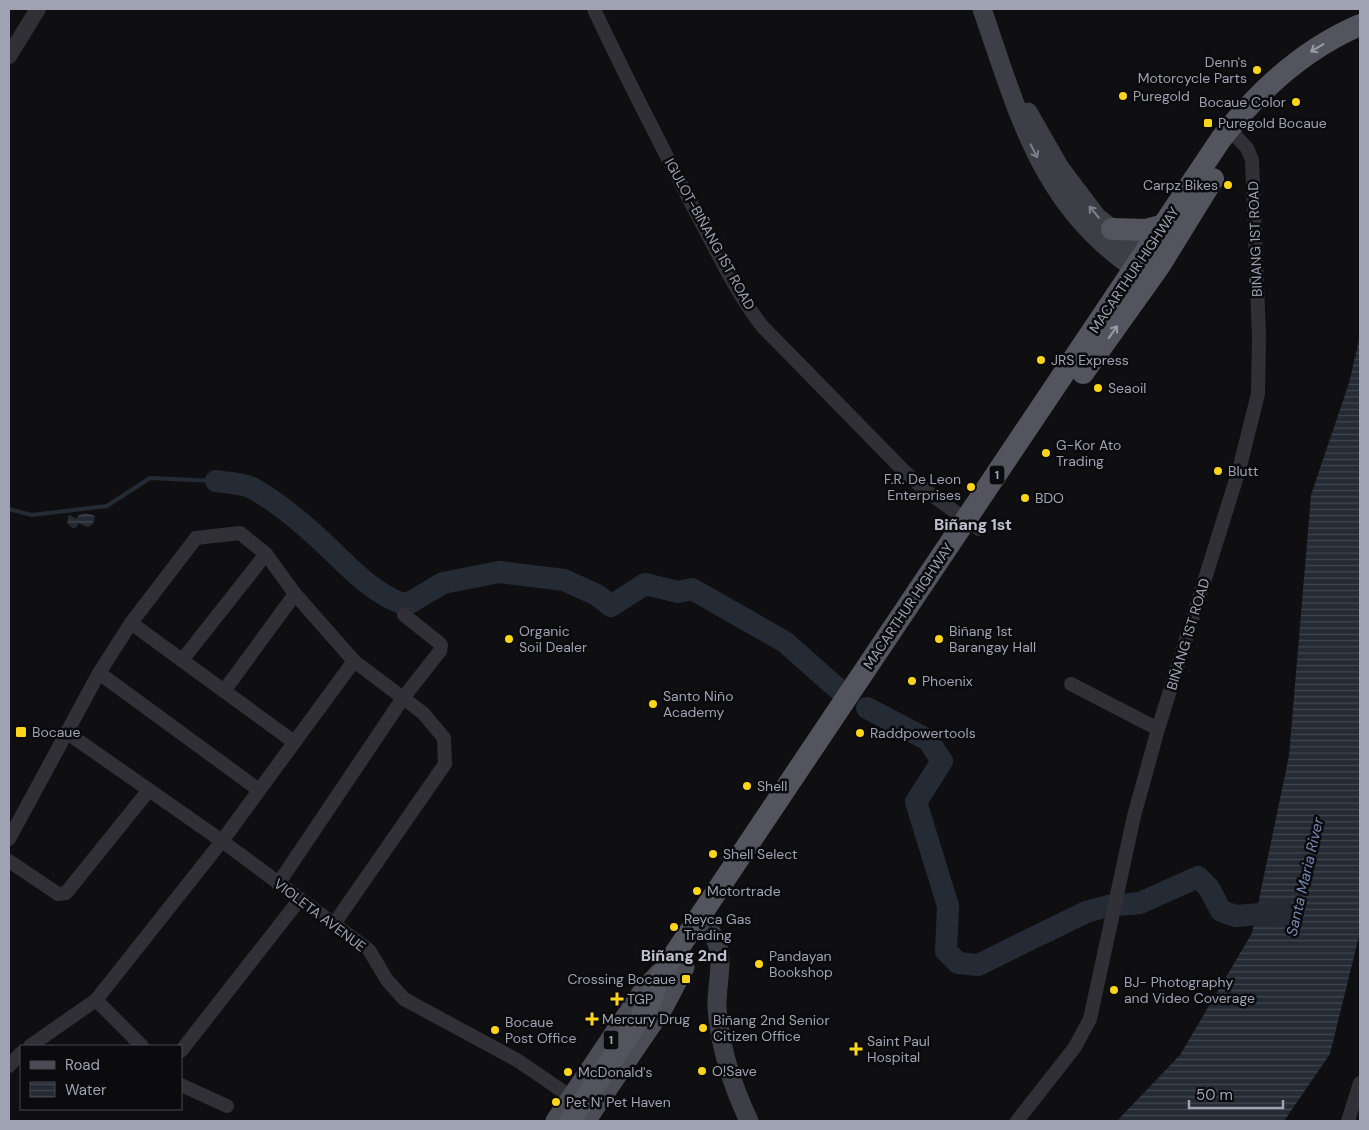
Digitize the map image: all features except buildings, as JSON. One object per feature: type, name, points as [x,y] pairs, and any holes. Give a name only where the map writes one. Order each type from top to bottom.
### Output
[{"type":"highway","name":"MACARTHUR HIGHWAY","points":[[1147,267],[1165,225],[1234,134],[1284,73],[1309,53],[1360,25]]},
{"type":"highway","name":"MACARTHUR HIGHWAY","points":[[677,964],[1147,267],[1234,134],[1254,121],[1294,84],[1320,64],[1360,42]]},
{"type":"highway","points":[[1112,229],[1146,230],[1165,225]]},
{"type":"highway","name":"1","points":[[570,1121],[677,964]]},
{"type":"main road","points":[[982,9],[1028,137],[1049,179],[1085,228],[1147,267]]},
{"type":"main road","points":[[1010,89],[1030,114],[1060,168],[1097,217],[1112,229],[1147,267]]},
{"type":"main road","points":[[703,925],[716,941],[719,954],[717,1006],[724,1052],[735,1089],[749,1121]]},
{"type":"main road","name":"MACARTHUR HIGHWAY","points":[[556,1121],[642,994],[677,964]]},
{"type":"main road","name":"MACARTHUR HIGHWAY","points":[[585,1121],[662,1007],[677,964]]},
{"type":"street","points":[[9,56],[38,9]]},
{"type":"street","name":"IGULOT-BIÑANG 1ST ROAD","points":[[594,9],[626,80],[729,274],[762,326],[904,471],[925,490],[973,525]]},
{"type":"street","name":"BIÑANG 1ST ROAD","points":[[1017,1121],[1084,1032],[1090,1019],[1134,816],[1158,729],[1239,470],[1258,394],[1259,336],[1252,160],[1251,154],[1234,134]]},
{"type":"street","points":[[9,839],[66,732],[131,623],[196,538],[240,533],[266,554],[295,594],[354,661],[423,712],[444,738],[445,764],[334,924]]},
{"type":"street","points":[[183,659],[266,554]]},
{"type":"street","points":[[224,691],[295,594]]},
{"type":"street","points":[[278,884],[403,698],[440,651],[441,646],[404,615]]},
{"type":"street","points":[[131,623],[183,659],[294,742]]},
{"type":"street","points":[[31,1045],[96,1000],[222,841],[354,661]]},
{"type":"street","points":[[100,673],[259,790]]},
{"type":"street","points":[[1072,684],[1158,729]]},
{"type":"street","name":"VIOLETA AVENUE","points":[[66,732],[222,841],[369,950],[387,980],[404,999],[517,1060],[572,1097]]},
{"type":"street","points":[[9,861],[58,894],[66,893],[149,790]]},
{"type":"street","points":[[182,1050],[300,899]]},
{"type":"street","points":[[96,1000],[141,1045]]},
{"type":"street","points":[[9,1066],[20,1053]]},
{"type":"street","points":[[1348,1121],[1360,1083]]},
{"type":"street","points":[[182,1085],[227,1106]]},
{"type":"water","name":"Santa Maria River","points":[[1360,336],[1360,932],[1330,1054],[1284,1121],[1117,1121],[1180,1055],[1252,933],[1289,756],[1311,495],[1349,383]]},
{"type":"water","points":[[86,513],[95,516],[93,524],[88,527],[78,523],[77,527],[73,528],[67,523],[69,515],[76,519],[79,515]]},
{"type":"waterway","points":[[9,509],[32,515],[107,506],[150,478],[216,481]]},
{"type":"waterway","points":[[216,481],[235,483],[254,489],[264,495],[303,524],[364,581],[384,595],[406,605],[443,583],[499,572],[564,580],[597,595],[611,606],[645,584],[678,592],[692,589],[785,642],[837,688]]},
{"type":"waterway","name":"Santa Maria River","points":[[867,708],[928,740],[942,761],[916,802],[948,906],[946,951],[958,963],[978,965],[1086,912],[1108,906],[1140,903],[1198,877],[1209,888],[1221,911],[1236,916],[1285,912]]},
{"type":"place","name":"Denn's Motorcycle Parts","points":[[1257,70]]},
{"type":"place","name":"Puregold","points":[[1123,96]]},
{"type":"place","name":"Bocaue Color","points":[[1296,102]]},
{"type":"place","name":"Puregold Bocaue","points":[[1208,123]]},
{"type":"place","name":"Carpz Bikes","points":[[1228,185]]},
{"type":"place","name":"JRS Express","points":[[1041,360]]},
{"type":"place","name":"Seaoil","points":[[1098,388]]},
{"type":"place","name":"G-Kor Ato Trading","points":[[1046,453]]},
{"type":"place","name":"Blutt","points":[[1218,471]]},
{"type":"place","name":"F.R. De Leon Enterprises","points":[[971,487]]},
{"type":"place","name":"BDO","points":[[1025,498]]},
{"type":"place","name":"Organic Soil Dealer","points":[[509,639]]},
{"type":"place","name":"Biñang 1st Barangay Hall","points":[[939,639]]},
{"type":"place","name":"Phoenix","points":[[912,681]]},
{"type":"place","name":"Santo Niño Academy","points":[[653,704]]},
{"type":"place","name":"Bocaue","points":[[21,732]]},
{"type":"place","name":"Raddpowertools","points":[[860,733]]},
{"type":"place","name":"Shell","points":[[747,786]]},
{"type":"place","name":"Shell Select","points":[[713,854]]},
{"type":"place","name":"Motortrade","points":[[697,891]]},
{"type":"place","name":"Reyca Gas Trading","points":[[674,927]]},
{"type":"place","name":"Pandayan Bookshop","points":[[759,964]]},
{"type":"place","name":"Crossing Bocaue","points":[[686,979]]},
{"type":"place","name":"BJ- Photography and Video Coverage","points":[[1114,990]]},
{"type":"place","name":"TGP","points":[[617,999]]},
{"type":"place","name":"Mercury Drug","points":[[592,1019]]},
{"type":"place","name":"Biñang 2nd Senior Citizen Office","points":[[703,1028]]},
{"type":"place","name":"Bocaue Post Office","points":[[495,1030]]},
{"type":"place","name":"Saint Paul Hospital","points":[[856,1049]]},
{"type":"place","name":"O!Save","points":[[702,1071]]},
{"type":"place","name":"McDonald's","points":[[568,1072]]},
{"type":"place","name":"Pet N' Pet Haven","points":[[556,1102]]},
{"type":"district","name":"Biñang 1st","points":[[973,524]]},
{"type":"district","name":"Biñang 2nd","points":[[684,955]]}]
